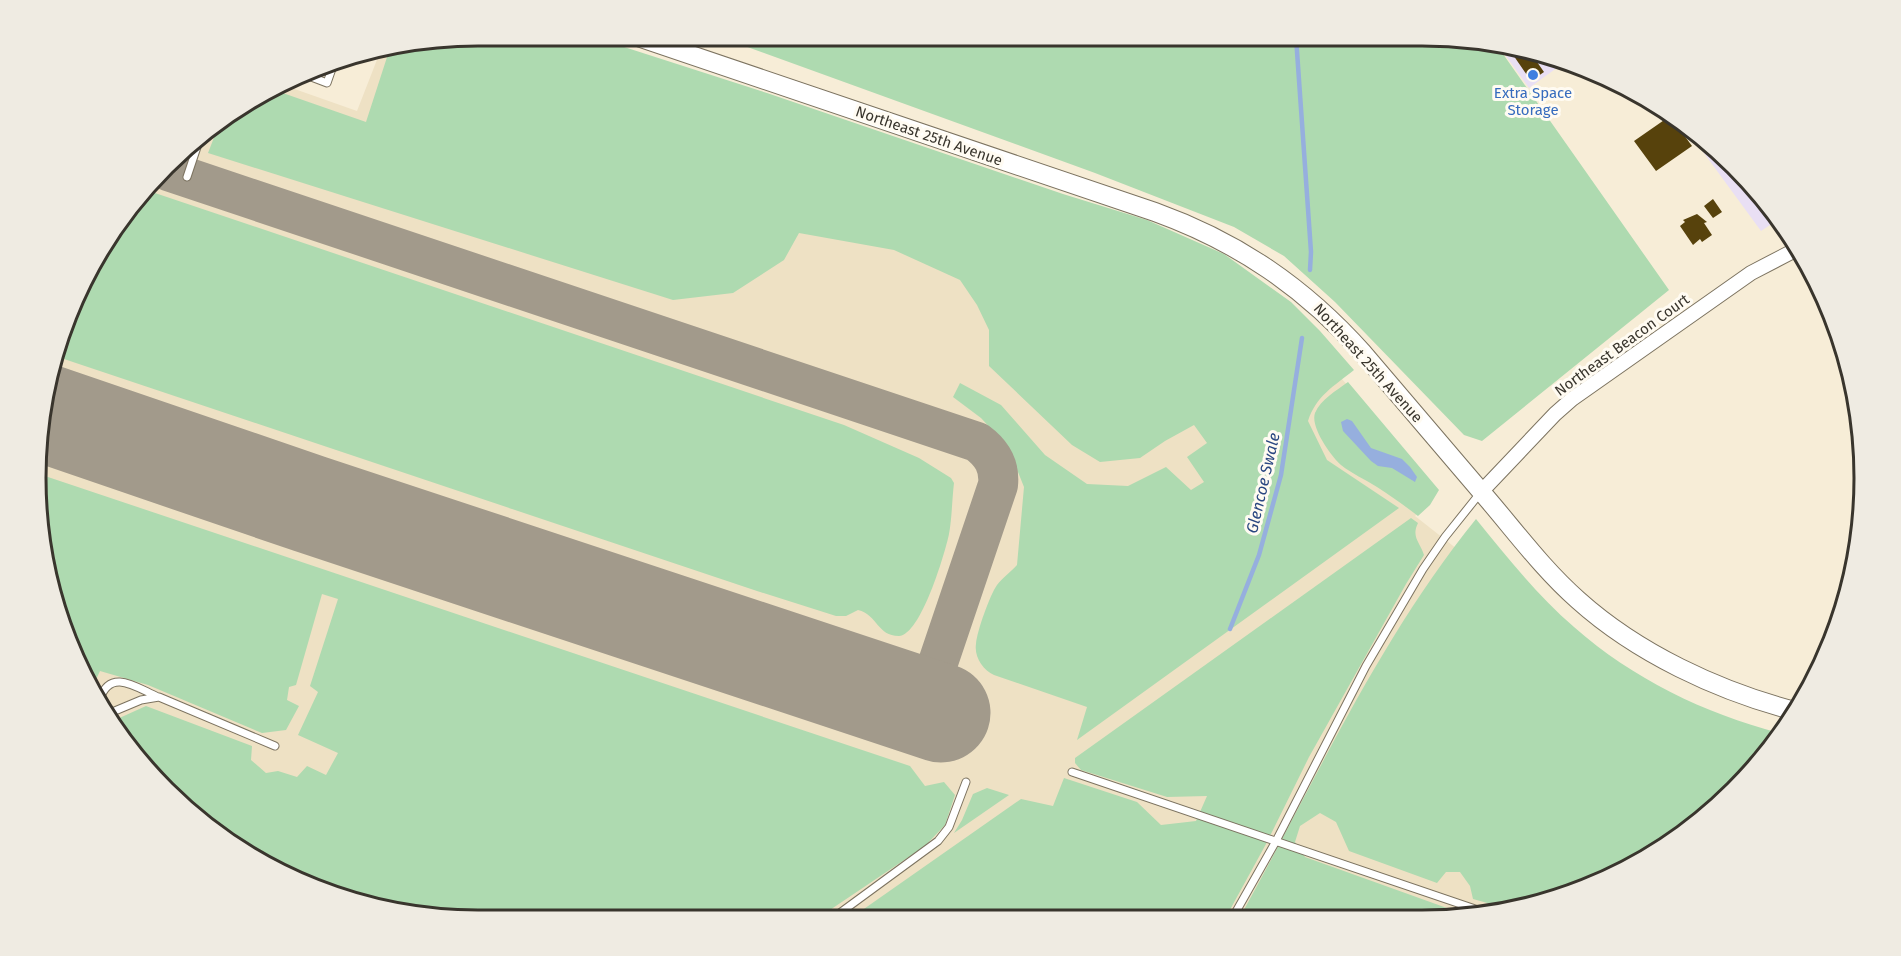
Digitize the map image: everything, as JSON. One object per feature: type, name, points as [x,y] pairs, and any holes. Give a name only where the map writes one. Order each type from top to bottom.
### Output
[{"type":"main road","name":"Northeast 25th Avenue","points":[[665,46],[1155,212],[1194,227],[1233,246],[1279,276],[1328,316],[1363,353],[1539,560],[1577,599],[1616,629],[1705,681],[1788,709]]},
{"type":"street","name":"Northeast Beacon Court","points":[[1482,492],[1572,399],[1751,273],[1791,252]]},
{"type":"lane","points":[[315,78],[327,83],[331,72]]},
{"type":"lane","points":[[188,177],[196,152]]},
{"type":"lane","points":[[1237,910],[1276,841],[1366,666],[1423,569],[1445,537],[1482,492]]},
{"type":"lane","points":[[103,691],[104,687],[112,681],[121,681],[275,746]]},
{"type":"lane","points":[[115,711],[141,700],[159,697]]},
{"type":"lane","points":[[1072,772],[1469,907]]},
{"type":"lane","points":[[844,910],[938,841],[949,827],[966,782]]},
{"type":"shaded area","points":[[503,46],[1342,379],[1436,489],[1428,504],[1415,516],[1527,604],[1747,763],[1708,802],[1686,820],[1639,852],[1614,865],[1562,887],[1535,895],[1451,909],[450,909],[366,895],[339,887],[287,865],[238,837],[193,802],[154,763],[119,718],[104,694],[79,643],[61,590],[47,506],[47,450],[61,366],[79,313],[104,262],[119,238],[154,193],[193,154],[215,136],[262,104],[293,88],[357,111],[377,59],[450,47]]},
{"type":"shaded area","points":[[1505,55],[1557,68],[1529,88]]},
{"type":"shaded area","points":[[1700,147],[1747,193],[1772,224],[1761,231]]},
{"type":"green space","points":[[621,46],[1147,220],[1224,254],[1291,302],[1320,331],[1354,370],[1321,398],[1311,412],[1308,421],[1327,460],[1399,508],[1077,740],[1087,707],[994,675],[983,666],[978,658],[977,638],[991,597],[999,582],[1017,565],[1024,487],[1008,447],[981,418],[953,397],[960,383],[1001,405],[1045,455],[1087,484],[1128,486],[1166,467],[1191,490],[1204,482],[1187,457],[1207,443],[1194,425],[1140,458],[1100,462],[1072,445],[989,366],[989,330],[977,305],[960,280],[894,250],[799,233],[784,260],[733,293],[673,300],[208,153],[215,136],[238,119],[283,93],[366,122],[387,56],[450,47]]},
{"type":"green space","points":[[745,46],[1423,46],[1451,47],[1503,54],[1669,290],[1482,441],[1464,435],[1335,302],[1284,256],[1234,227],[1095,173]]},
{"type":"green space","points":[[154,193],[844,425],[919,458],[951,478],[954,483],[951,522],[943,558],[931,592],[916,622],[907,632],[899,636],[886,633],[870,616],[858,610],[846,616],[836,616],[63,359],[79,313],[104,262],[119,238]]},
{"type":"green space","points":[[1348,382],[1439,490],[1430,505],[1418,516],[1341,465],[1322,441],[1314,419],[1315,413],[1325,399]]},
{"type":"green space","points":[[46,476],[910,766],[925,786],[944,782],[955,795],[945,825],[925,846],[830,910],[478,910],[422,906],[339,887],[262,852],[238,837],[193,802],[154,763],[119,718],[146,706],[252,746],[251,760],[266,773],[278,771],[297,777],[307,766],[326,775],[338,753],[298,735],[318,692],[310,686],[338,599],[322,594],[296,685],[289,687],[287,700],[299,706],[286,730],[262,733],[148,685],[100,671],[96,679],[79,643],[61,590],[50,534]]},
{"type":"green space","points":[[1411,518],[1418,523],[1415,532],[1424,555],[1309,757],[1230,910],[862,910],[1021,799],[1053,806],[1064,778],[1137,802],[1161,825],[1196,821],[1207,796],[1167,797],[1081,770],[1075,763],[1075,758]]},
{"type":"green space","points":[[1476,519],[1547,602],[1574,627],[1620,663],[1670,692],[1724,715],[1772,731],[1728,783],[1686,820],[1639,852],[1562,887],[1491,904],[1473,899],[1470,886],[1460,872],[1446,872],[1437,883],[1349,851],[1336,822],[1320,813],[1300,826],[1295,842],[1305,857],[1450,909],[1244,910],[1349,713],[1408,613]]},
{"type":"green space","points":[[987,788],[1009,795],[954,833],[973,794]]},
{"type":"water","points":[[1347,419],[1352,421],[1371,448],[1402,459],[1417,477],[1415,482],[1392,468],[1378,466],[1371,461],[1343,431],[1341,422]]},
{"type":"building","points":[[1514,57],[1537,62],[1544,72],[1531,81]]},
{"type":"building","points":[[1664,120],[1683,134],[1692,146],[1656,171],[1634,141]]},
{"type":"building","points":[[1713,199],[1722,212],[1713,218],[1704,206]]},
{"type":"building","points":[[1697,214],[1707,222],[1704,223],[1712,235],[1702,242],[1700,239],[1693,245],[1680,226],[1685,222],[1683,220]]},
{"type":"waterway","name":"Glencoe Swale","points":[[1297,46],[1311,252],[1310,270]]},
{"type":"waterway","name":"Glencoe Swale","points":[[1230,629],[1259,555],[1281,475],[1302,338]]},
{"type":"taxiway","points":[[173,173],[977,442],[994,461],[998,472],[998,485],[923,707]]},
{"type":"runway","points":[[51,415],[310,504],[941,713]]},
{"type":"place","name":"Extra Space Storage","points":[[1533,75]]}]
